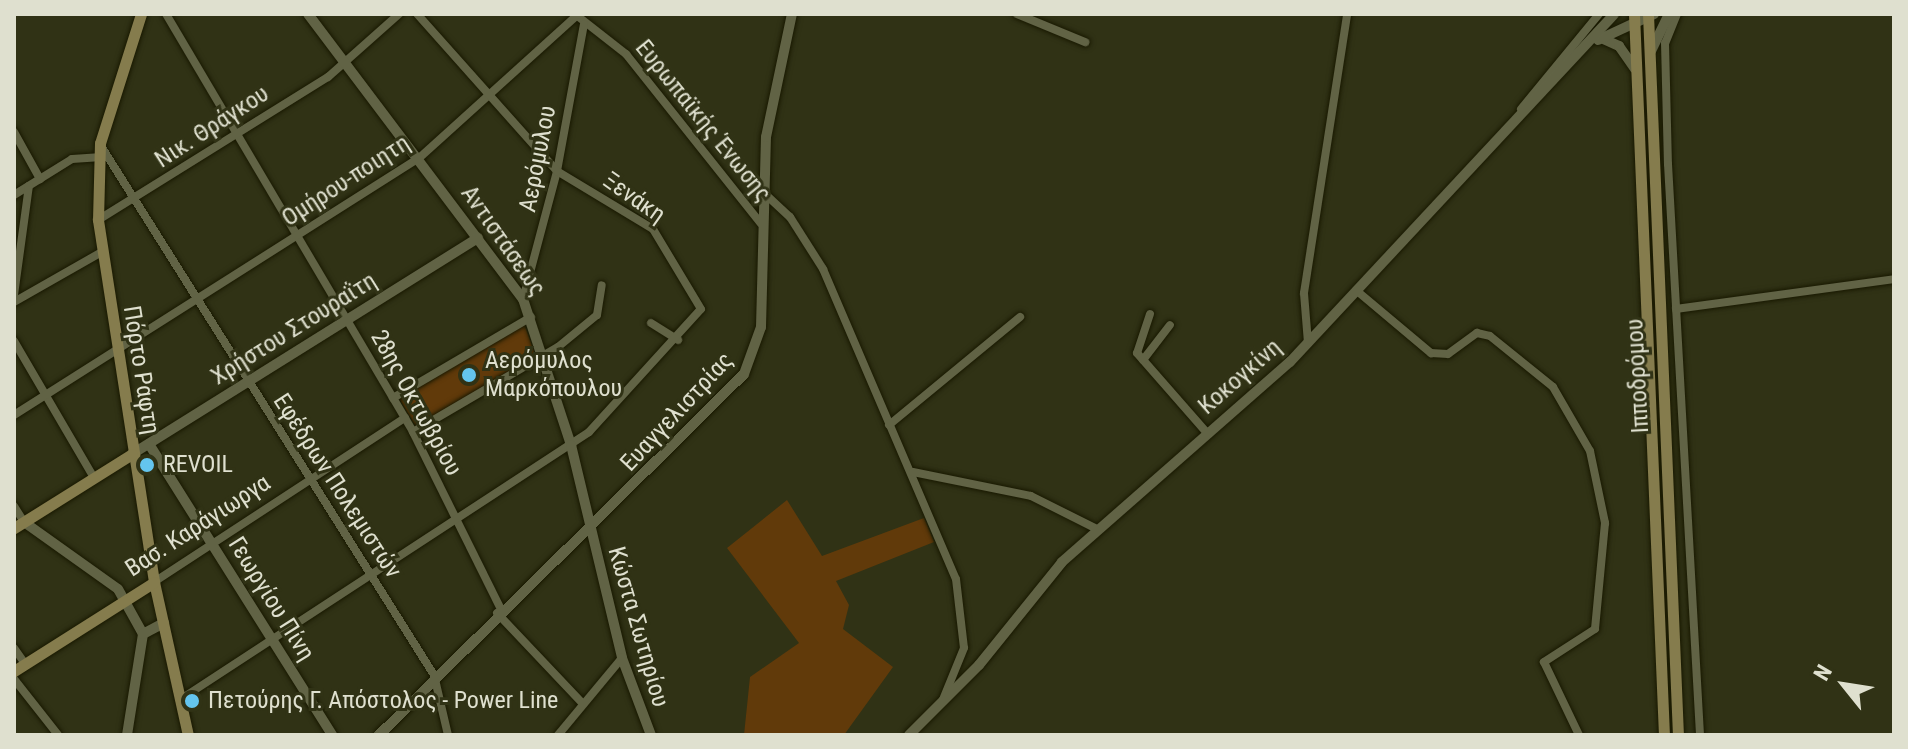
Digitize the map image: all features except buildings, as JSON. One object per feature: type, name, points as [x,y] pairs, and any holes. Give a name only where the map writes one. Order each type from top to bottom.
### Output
[{"type":"main road","name":"Πόρτο Ράφτη","points":[[141,14],[100,143],[100,253],[154,582],[188,735]]},
{"type":"main road","name":"Ιπποδρόμου","points":[[1650,15],[1678,735]]},
{"type":"main road","name":"Ιπποδρόμου","points":[[1634,18],[1664,735]]},
{"type":"main road","points":[[19,525],[132,454]]},
{"type":"main road","name":"Βασ. Καράγιωργα","points":[[19,668],[154,582]]},
{"type":"street","name":"28ης Οκτωβρίου","points":[[166,14],[413,432],[499,611],[583,704]]},
{"type":"street","name":"Αντιστάσεως","points":[[308,14],[523,299],[571,445],[588,529]]},
{"type":"street","name":"Νικ. Θράγκου","points":[[98,220],[237,134],[345,62],[399,14]]},
{"type":"street","name":"Ξενάκη","points":[[417,14],[487,98],[557,171],[653,229],[701,309],[678,340]]},
{"type":"street","name":"Ευαγγελιστρίας","points":[[379,735],[434,675],[588,529],[744,374],[761,327],[761,224],[766,137],[792,14]]},
{"type":"street","points":[[1017,14],[1085,42]]},
{"type":"street","points":[[1308,343],[1304,293],[1347,14]]},
{"type":"street","points":[[1517,116],[1599,14]]},
{"type":"street","points":[[1597,41],[1614,14]]},
{"type":"street","points":[[1607,24],[1623,14]]},
{"type":"street","points":[[1650,57],[1669,14]]},
{"type":"street","points":[[1677,14],[1665,54],[1700,735]]},
{"type":"street","name":"Ομήρου-ποιητη","points":[[14,415],[418,159],[576,15]]},
{"type":"street","name":"Ευρωπαϊκής Ένωσης","points":[[576,15],[626,54],[761,224]]},
{"type":"street","points":[[1597,41],[1634,18],[1650,15]]},
{"type":"street","name":"Αερόμυλου","points":[[523,299],[557,171],[584,24]]},
{"type":"street","points":[[1597,41],[1619,46],[1635,69]]},
{"type":"street","name":"Κοκογκίνη","points":[[909,735],[942,703],[1097,529],[1308,343],[1517,116],[1597,41]]},
{"type":"street","points":[[14,132],[40,179]]},
{"type":"street","name":"Εφέδρων Πολεμιστών","points":[[100,143],[193,302],[434,675],[448,735]]},
{"type":"street","points":[[14,195],[72,159],[98,157]]},
{"type":"street","points":[[14,295],[29,186]]},
{"type":"street","points":[[763,192],[790,217],[823,269],[889,425],[913,472],[963,607],[964,648],[942,703]]},
{"type":"street","name":"Χρήστου Στουραΐτη","points":[[132,454],[478,238]]},
{"type":"street","points":[[14,302],[100,253]]},
{"type":"street","points":[[1676,309],[1894,279]]},
{"type":"street","points":[[413,432],[544,356],[597,315],[602,285]]},
{"type":"street","points":[[1357,291],[1431,353],[1448,354],[1477,333],[1490,336],[1553,387],[1590,451],[1605,523],[1595,629],[1544,662],[1579,735]]},
{"type":"street","points":[[1150,314],[1135,346],[1143,360],[1207,433]]},
{"type":"street","points":[[393,398],[531,317]]},
{"type":"street","points":[[889,425],[1020,317]]},
{"type":"street","points":[[181,699],[459,523],[571,445],[678,340],[651,323]]},
{"type":"street","points":[[1143,360],[1170,325]]},
{"type":"street","points":[[14,341],[94,478]]},
{"type":"street","name":"Βασ. Καράγιωργα","points":[[154,582],[405,418]]},
{"type":"street","name":"Γεωργίου Πίνη","points":[[149,444],[332,735]]},
{"type":"street","points":[[913,472],[1039,498],[1097,529]]},
{"type":"street","points":[[14,506],[19,525],[125,600],[143,634],[127,735]]},
{"type":"street","name":"Κώστα Σωτηρίου","points":[[588,529],[622,658],[651,735]]},
{"type":"street","points":[[143,634],[164,623]]},
{"type":"street","points":[[14,648],[19,668]]},
{"type":"street","points":[[558,735],[622,658]]},
{"type":"street","points":[[14,679],[58,735]]},
{"type":"shaded area","points":[[524,324],[536,357],[416,426],[399,398]]},
{"type":"shaded area","points":[[787,500],[822,556],[924,518],[934,542],[836,581],[849,605],[843,629],[893,667],[844,735],[744,735],[750,677],[799,643],[727,548]]},
{"type":"place","name":"Αερόμυλος Μαρκόπουλου","points":[[469,375]]},
{"type":"place","name":"REVOIL","points":[[147,465]]},
{"type":"place","name":"Πετούρης Γ. Απόστολος - Power Line","points":[[192,701]]}]
